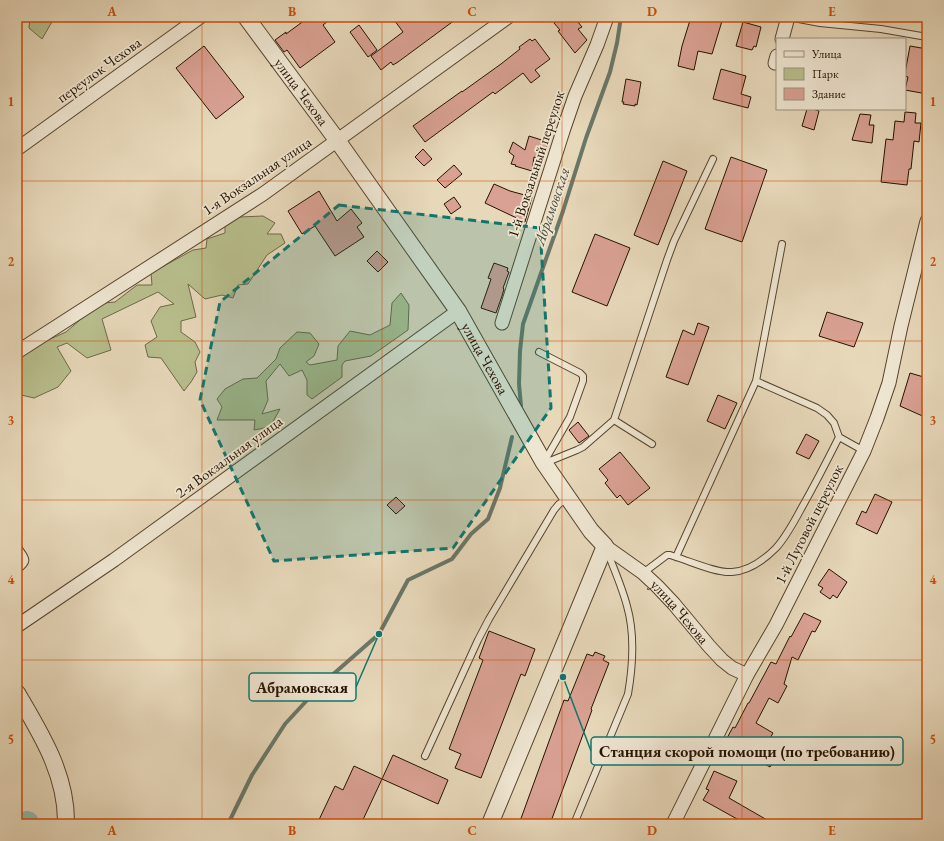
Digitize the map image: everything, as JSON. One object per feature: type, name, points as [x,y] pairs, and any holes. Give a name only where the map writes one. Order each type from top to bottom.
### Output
[{"type":"street","name":"переулок Чехова","points":[[17,149],[200,17]]},
{"type":"street","name":"улица Чехова","points":[[246,17],[337,140],[458,311],[544,463],[592,531],[605,546],[643,573],[657,586],[722,660],[732,668],[746,675]]},
{"type":"street","name":"1-я Вокзальная улица","points":[[17,352],[263,194],[508,17]]},
{"type":"street","name":"1-й Вокзальный переулок","points":[[502,323],[570,110],[607,17]]},
{"type":"street","points":[[782,38],[788,17]]},
{"type":"street","name":"1-й Луговой переулок","points":[[672,824],[746,675],[776,625],[864,451],[889,383],[901,326],[927,221]]},
{"type":"street","name":"2-я Вокзальная улица","points":[[17,626],[120,555],[458,311]]},
{"type":"street","points":[[490,824],[605,546]]},
{"type":"street","points":[[17,694],[41,735],[57,770],[66,805],[66,824]]},
{"type":"lane","points":[[788,17],[820,23],[927,36]]},
{"type":"lane","points":[[544,463],[583,447],[614,420],[674,241],[713,159]]},
{"type":"lane","points":[[676,557],[756,381],[782,244]]},
{"type":"lane","points":[[538,352],[580,373],[583,376],[583,381],[570,417],[544,463]]},
{"type":"lane","points":[[756,381],[817,408],[827,415],[834,423],[839,437],[864,451]]},
{"type":"lane","points":[[614,420],[652,444]]},
{"type":"lane","points":[[643,573],[667,555],[723,572],[743,571],[753,567],[777,547],[791,527],[818,480],[839,437]]},
{"type":"lane","points":[[425,756],[489,619],[554,510],[559,504],[568,498]]},
{"type":"lane","points":[[17,546],[26,562],[17,570]]},
{"type":"lane","points":[[574,824],[628,694],[631,674],[633,652],[631,626],[627,607],[605,546]]},
{"type":"highlighted area","points":[[339,205],[540,228],[551,408],[453,548],[274,561],[200,400],[220,302]]},
{"type":"green space","points":[[30,17],[79,17],[73,19],[53,20],[42,39],[29,28]]},
{"type":"green space","points":[[263,216],[275,223],[267,234],[281,234],[285,243],[267,255],[248,284],[238,285],[233,298],[222,295],[205,299],[188,284],[196,317],[181,321],[181,332],[195,342],[200,352],[195,362],[197,372],[184,391],[161,358],[148,357],[145,345],[157,337],[151,321],[160,307],[174,304],[158,292],[102,319],[111,350],[87,358],[67,343],[57,347],[71,371],[58,387],[34,398],[17,394],[17,359],[48,340],[66,332],[88,313],[104,303],[115,302],[137,285],[152,285],[151,273],[193,250],[206,248],[207,239],[225,233],[225,226],[240,217]]},
{"type":"green space","points":[[401,293],[409,305],[408,330],[371,356],[345,361],[342,365],[342,377],[312,399],[307,395],[307,380],[302,370],[289,376],[280,364],[266,381],[268,400],[262,414],[280,409],[270,427],[254,430],[255,420],[217,420],[222,407],[217,399],[225,389],[243,379],[257,378],[276,359],[280,348],[297,332],[310,333],[319,344],[314,356],[306,362],[310,365],[337,360],[338,346],[350,331],[370,335],[390,325],[392,303]]},
{"type":"building","points":[[309,17],[333,17],[323,25],[335,42],[300,68],[287,50],[284,52],[275,40]]},
{"type":"building","points":[[392,17],[459,17],[398,62],[393,65],[391,62],[381,70],[371,56],[403,32]]},
{"type":"building","points":[[562,17],[574,17],[582,27],[578,29],[587,40],[575,53],[558,31],[560,30],[554,23]]},
{"type":"building","points":[[691,17],[710,17],[722,21],[712,54],[698,51],[694,70],[678,66],[682,46]]},
{"type":"building","points":[[743,22],[761,27],[756,47],[754,46],[752,50],[736,46]]},
{"type":"building","points":[[359,25],[377,50],[368,57],[350,32]]},
{"type":"building","points":[[530,39],[532,41],[535,39],[550,59],[535,70],[540,76],[531,83],[523,73],[495,94],[493,92],[425,142],[413,126],[501,64]]},
{"type":"building","points":[[204,46],[244,97],[216,119],[176,68]]},
{"type":"building","points":[[910,46],[927,49],[927,94],[906,90],[908,77],[906,76]]},
{"type":"building","points":[[721,69],[746,76],[741,94],[751,97],[748,108],[713,99]]},
{"type":"building","points":[[626,79],[641,82],[637,105],[635,104],[635,106],[623,104],[624,102],[622,102]]},
{"type":"building","points":[[807,110],[819,111],[814,130],[802,126]]},
{"type":"building","points":[[905,112],[916,113],[915,123],[921,123],[919,142],[914,141],[911,169],[909,169],[907,185],[881,182],[886,139],[893,140],[895,121],[904,122]]},
{"type":"building","points":[[860,114],[871,115],[869,125],[874,125],[872,143],[852,140]]},
{"type":"building","points":[[529,136],[548,142],[544,156],[542,156],[541,159],[534,157],[532,171],[511,164],[514,156],[509,152],[513,142],[525,150]]},
{"type":"building","points":[[423,149],[432,159],[424,166],[415,157]]},
{"type":"building","points":[[731,157],[767,170],[742,242],[705,229]]},
{"type":"building","points":[[663,161],[687,171],[658,245],[634,235]]},
{"type":"building","points":[[454,165],[462,174],[445,188],[437,180]]},
{"type":"building","points":[[494,184],[510,191],[532,197],[525,222],[485,203]]},
{"type":"building","points":[[319,191],[337,221],[351,209],[362,223],[357,227],[364,237],[335,256],[315,226],[302,234],[288,211]]},
{"type":"building","points":[[454,197],[461,207],[451,214],[444,204]]},
{"type":"building","points":[[595,234],[630,248],[607,306],[572,292]]},
{"type":"building","points":[[377,251],[388,262],[378,272],[367,261]]},
{"type":"building","points":[[494,263],[508,268],[507,271],[509,272],[496,313],[481,308],[491,279],[488,278]]},
{"type":"building","points":[[827,312],[863,323],[854,347],[819,336]]},
{"type":"building","points":[[698,323],[709,327],[688,385],[666,377],[683,330],[694,335]]},
{"type":"building","points":[[910,373],[927,378],[927,418],[900,406]]},
{"type":"building","points":[[718,395],[737,403],[725,429],[707,421]]},
{"type":"building","points":[[578,422],[589,436],[579,443],[569,430]]},
{"type":"building","points":[[806,434],[819,441],[809,459],[796,453]]},
{"type":"building","points":[[620,452],[650,488],[628,505],[620,495],[617,498],[605,483],[608,480],[599,469]]},
{"type":"building","points":[[875,494],[892,502],[877,534],[856,524],[862,511],[866,513]]},
{"type":"building","points":[[396,497],[405,506],[396,514],[387,505]]},
{"type":"building","points":[[829,569],[847,582],[837,598],[833,595],[830,599],[820,592],[823,588],[818,585]]},
{"type":"building","points":[[804,613],[821,621],[815,632],[812,631],[798,660],[792,657],[784,684],[787,686],[778,703],[769,698],[756,723],[773,733],[759,758],[726,740],[733,727],[735,728],[771,662],[776,664],[790,636],[791,637]]},
{"type":"building","points":[[489,631],[535,649],[525,676],[521,674],[481,778],[455,768],[461,754],[449,749],[483,660],[479,658]]},
{"type":"building","points":[[595,652],[605,656],[603,660],[609,663],[550,824],[519,824],[564,700],[568,701],[587,654],[593,656]]},
{"type":"building","points":[[766,752],[776,758],[770,767],[761,762]]},
{"type":"building","points":[[393,755],[448,780],[438,804],[382,779]]},
{"type":"building","points":[[354,766],[382,779],[361,824],[317,824],[335,786],[343,790]]},
{"type":"building","points":[[714,771],[737,781],[729,798],[774,824],[746,824],[703,800],[709,790],[706,789]]},
{"type":"waterway","name":"Абрамовская","points":[[521,406],[519,384],[523,324],[610,72],[621,17]]},
{"type":"waterway","name":"Абрамовская","points":[[228,824],[252,775],[285,724],[322,684],[379,634],[408,580],[452,559],[471,534],[488,519],[500,488],[512,437]]},
{"type":"place","name":"Абрамовская","points":[[379,634]]},
{"type":"place","name":"Станция скорой помощи (по требованию)","points":[[563,677]]}]
